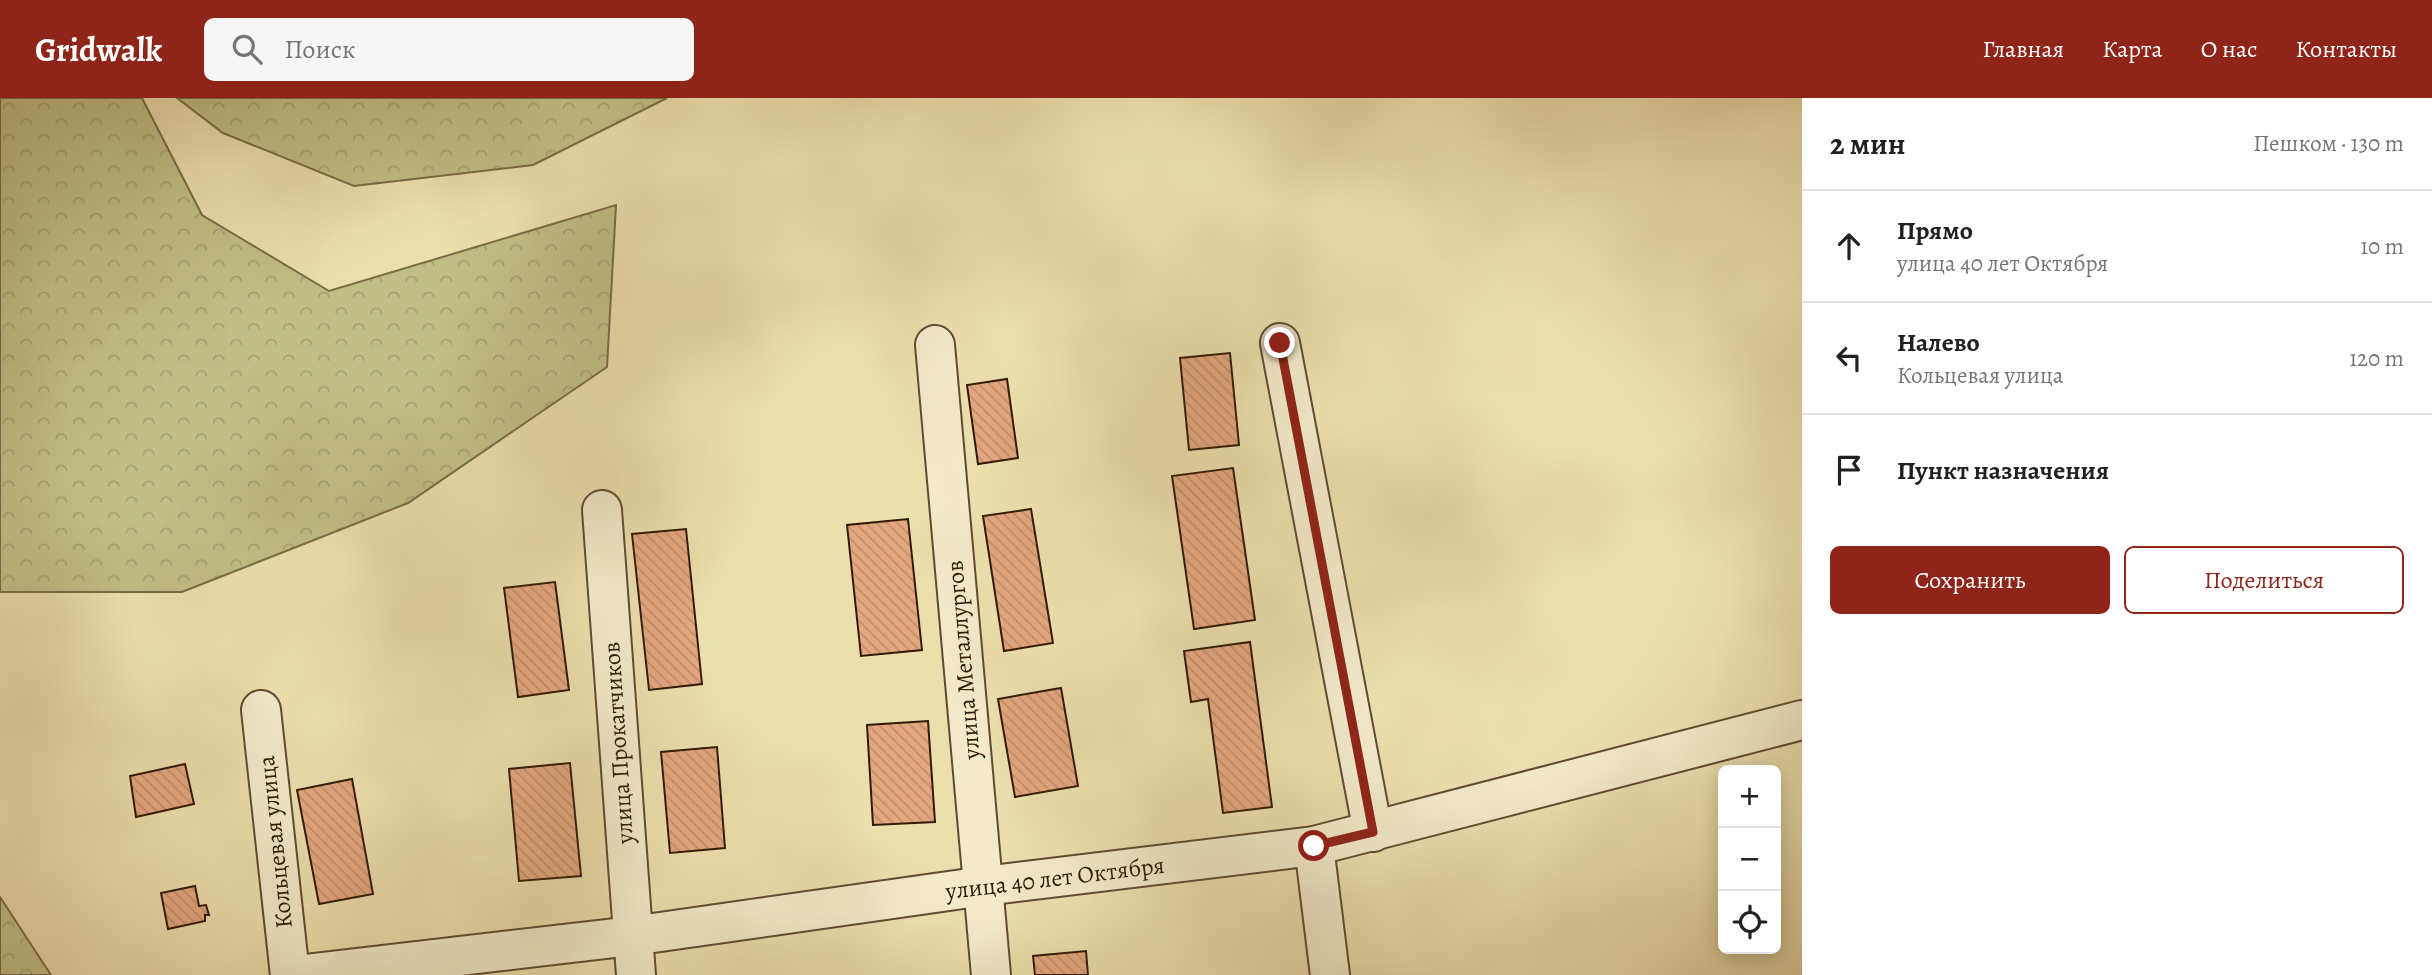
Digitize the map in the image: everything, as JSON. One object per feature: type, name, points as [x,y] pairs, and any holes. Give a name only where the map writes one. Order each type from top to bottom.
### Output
[{"type":"street","points":[[1280,343],[1373,832]]},
{"type":"street","name":"улица Металлургов","points":[[935,345],[991,975]]},
{"type":"street","name":"улица Прокатчиков","points":[[601,510],[636,975]]},
{"type":"street","name":"Кольцевая улица","points":[[261,710],[290,975]]},
{"type":"street","name":"улица 40 лет Октября","points":[[296,975],[632,936],[984,886],[1314,846],[1802,720]]},
{"type":"street","points":[[1314,846],[1330,975]]},
{"type":"green space","points":[[0,98],[142,98],[202,215],[329,291],[616,205],[607,367],[408,503],[182,592],[0,592]]},
{"type":"green space","points":[[177,98],[667,98],[533,165],[354,186],[223,133]]},
{"type":"green space","points":[[0,897],[51,975],[0,975]]},
{"type":"building","points":[[1230,353],[1239,445],[1189,450],[1180,358]]},
{"type":"building","points":[[1007,379],[1018,458],[978,464],[967,385]]},
{"type":"building","points":[[1233,468],[1255,620],[1194,629],[1172,476]]},
{"type":"building","points":[[1031,509],[1053,643],[1004,651],[983,516]]},
{"type":"building","points":[[908,519],[922,650],[861,656],[847,525]]},
{"type":"building","points":[[686,529],[702,684],[649,690],[632,534]]},
{"type":"building","points":[[555,582],[569,690],[518,697],[504,588]]},
{"type":"building","points":[[1250,642],[1272,807],[1223,813],[1208,699],[1191,702],[1184,651]]},
{"type":"building","points":[[1061,688],[1078,786],[1015,797],[998,699]]},
{"type":"building","points":[[928,721],[935,822],[873,825],[867,725]]},
{"type":"building","points":[[717,747],[725,848],[670,853],[661,752]]},
{"type":"building","points":[[570,763],[581,876],[519,881],[509,769]]},
{"type":"building","points":[[185,764],[194,804],[136,817],[130,776]]},
{"type":"building","points":[[352,779],[373,894],[319,904],[297,790]]},
{"type":"building","points":[[195,886],[199,906],[206,905],[209,915],[205,915],[205,921],[168,929],[161,893]]},
{"type":"building","points":[[1086,951],[1088,975],[1035,975],[1033,956]]},
{"type":"route","points":[[1280,343],[1373,832],[1314,846]]}]
